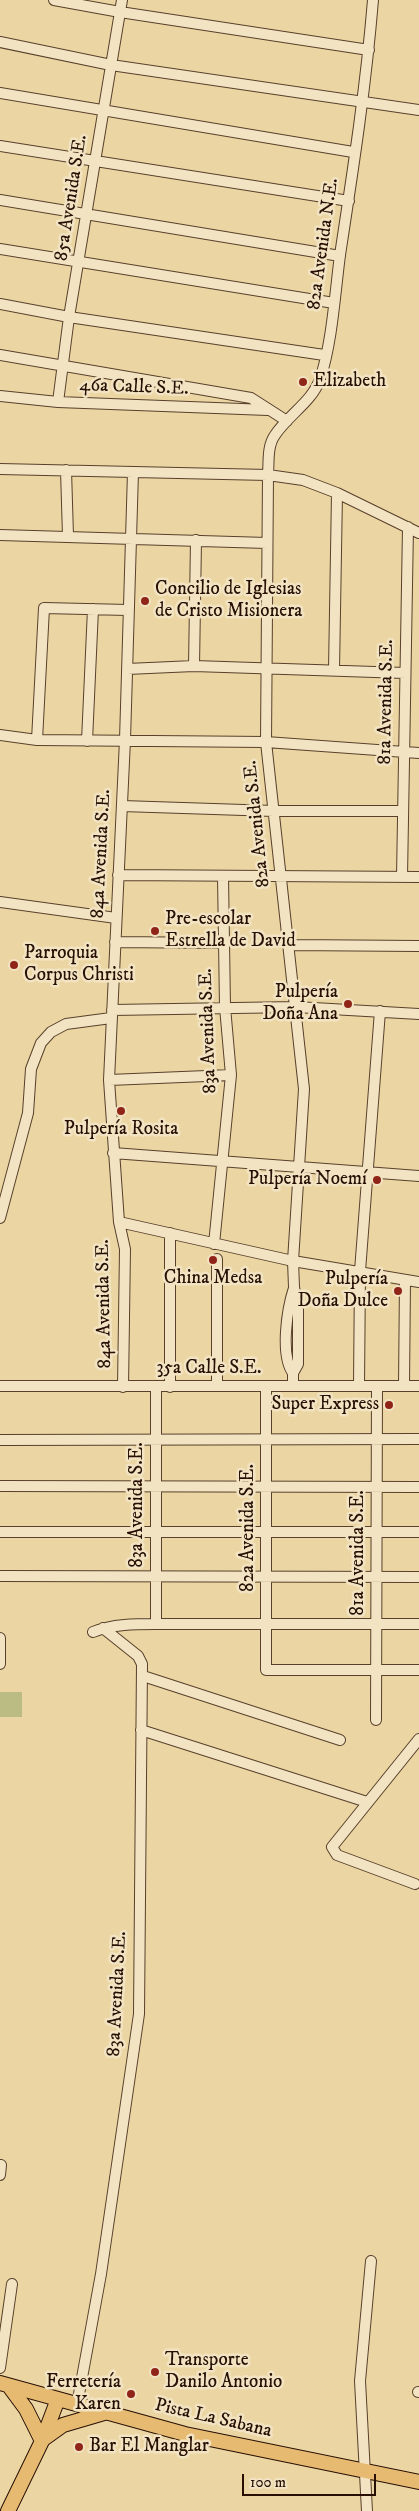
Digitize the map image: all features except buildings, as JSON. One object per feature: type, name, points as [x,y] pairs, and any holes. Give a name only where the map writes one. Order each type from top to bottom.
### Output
[{"type":"main road","name":"Pista La Sabana","points":[[5,2385],[185,2434],[419,2482]]},
{"type":"main road","points":[[5,2385],[26,2409],[42,2441]]},
{"type":"main road","points":[[8,2511],[42,2441],[58,2399]]},
{"type":"main road","points":[[42,2441],[63,2425],[105,2413]]},
{"type":"street","points":[[54,0],[120,12],[369,50]]},
{"type":"street","name":"85a Avenida S.E.","points":[[58,402],[69,317],[122,0]]},
{"type":"street","name":"82a Avenida N.E.","points":[[268,475],[270,449],[274,436],[306,401],[319,380],[334,304],[349,201],[354,152],[363,101],[373,0]]},
{"type":"street","points":[[0,42],[111,65],[419,110]]},
{"type":"street","points":[[0,93],[354,152]]},
{"type":"street","points":[[0,146],[349,201]]},
{"type":"street","points":[[0,200],[340,256]]},
{"type":"street","points":[[0,249],[79,264],[334,304]]},
{"type":"street","points":[[0,304],[69,317],[324,355]]},
{"type":"street","points":[[0,355],[251,398],[288,421]]},
{"type":"street","name":"46a Calle S.E.","points":[[0,396],[58,402],[268,410]]},
{"type":"street","points":[[0,469],[268,475],[303,480],[337,493],[419,533]]},
{"type":"street","points":[[66,470],[68,536]]},
{"type":"street","name":"84a Avenida S.E.","points":[[123,1387],[125,1249],[119,1222],[109,1080],[125,740],[132,472]]},
{"type":"street","name":"82a Avenida S.E.","points":[[268,475],[265,668],[266,742],[304,1089],[293,1261],[294,1287],[287,1318],[287,1365],[293,1373],[293,1386]]},
{"type":"street","points":[[334,670],[337,493]]},
{"type":"street","name":"81a Avenida S.E.","points":[[402,877],[408,528]]},
{"type":"street","points":[[0,535],[267,543]]},
{"type":"street","points":[[194,666],[196,540]]},
{"type":"street","points":[[37,740],[44,608],[128,610]]},
{"type":"street","points":[[87,741],[93,609]]},
{"type":"street","points":[[127,668],[194,666],[405,673]]},
{"type":"street","points":[[0,735],[37,740],[266,742],[419,753]]},
{"type":"street","points":[[122,806],[274,811],[403,811]]},
{"type":"street","points":[[118,875],[419,878]]},
{"type":"street","name":"83a Avenida S.E.","points":[[214,1244],[224,1161],[231,1075],[225,1007],[223,876]]},
{"type":"street","points":[[0,902],[116,918]]},
{"type":"street","points":[[115,942],[223,943]]},
{"type":"street","points":[[289,945],[419,946]]},
{"type":"street","points":[[0,1218],[28,1113],[31,1069],[41,1043],[50,1032],[66,1024],[111,1014],[225,1007],[296,1007],[419,1014]]},
{"type":"street","points":[[359,1386],[360,1271],[380,1011]]},
{"type":"street","points":[[109,1080],[231,1075]]},
{"type":"street","points":[[113,1153],[419,1176]]},
{"type":"street","points":[[119,1222],[293,1261],[419,1282]]},
{"type":"street","points":[[170,1234],[170,1387]]},
{"type":"street","points":[[217,1259],[217,1386]]},
{"type":"street","points":[[404,1386],[405,1280]]},
{"type":"street","name":"35a Calle S.E.","points":[[0,1386],[419,1386]]},
{"type":"street","name":"82a Avenida S.E.","points":[[266,1386],[266,1670],[376,1670]]},
{"type":"street","name":"81a Avenida S.E.","points":[[376,1720],[377,1386]]},
{"type":"street","name":"83a Avenida S.E.","points":[[77,2405],[101,2274],[139,2014],[142,1664],[138,1656],[98,1630],[156,1624],[156,1387]]},
{"type":"street","points":[[0,1440],[419,1439]]},
{"type":"street","points":[[0,1486],[419,1487]]},
{"type":"street","points":[[0,1532],[419,1532]]},
{"type":"street","points":[[0,1576],[419,1577]]},
{"type":"street","points":[[156,1624],[419,1624]]},
{"type":"street","points":[[0,1638],[0,1664]]},
{"type":"street","points":[[376,1670],[419,1670]]},
{"type":"street","points":[[143,1676],[340,1740]]},
{"type":"street","points":[[142,1730],[367,1802]]},
{"type":"street","points":[[415,1884],[337,1854],[333,1850],[334,1842],[419,1739]]},
{"type":"street","points":[[367,2511],[360,2381],[371,2261]]},
{"type":"street","points":[[0,2368],[12,2284]]},
{"type":"green space","points":[[0,1692],[22,1692],[22,1717],[0,1717]]},
{"type":"place","name":"Elizabeth","points":[[303,382]]},
{"type":"place","name":"Concilio de Iglesias de Cristo Misionera","points":[[145,601]]},
{"type":"place","name":"Pre-escolar Estrella de David","points":[[155,931]]},
{"type":"place","name":"Parroquia Corpus Christi","points":[[14,965]]},
{"type":"place","name":"Pulpería Doña Ana","points":[[348,1004]]},
{"type":"place","name":"Pulpería Rosita","points":[[121,1111]]},
{"type":"place","name":"Pulpería Noemí","points":[[377,1180]]},
{"type":"place","name":"China Medsa","points":[[213,1260]]},
{"type":"place","name":"Pulpería Doña Dulce","points":[[398,1291]]},
{"type":"place","name":"Super Express","points":[[389,1405]]},
{"type":"place","name":"Transporte Danilo Antonio","points":[[155,2372]]},
{"type":"place","name":"Ferretería Karen","points":[[131,2394]]},
{"type":"place","name":"Bar El Manglar","points":[[79,2447]]}]
